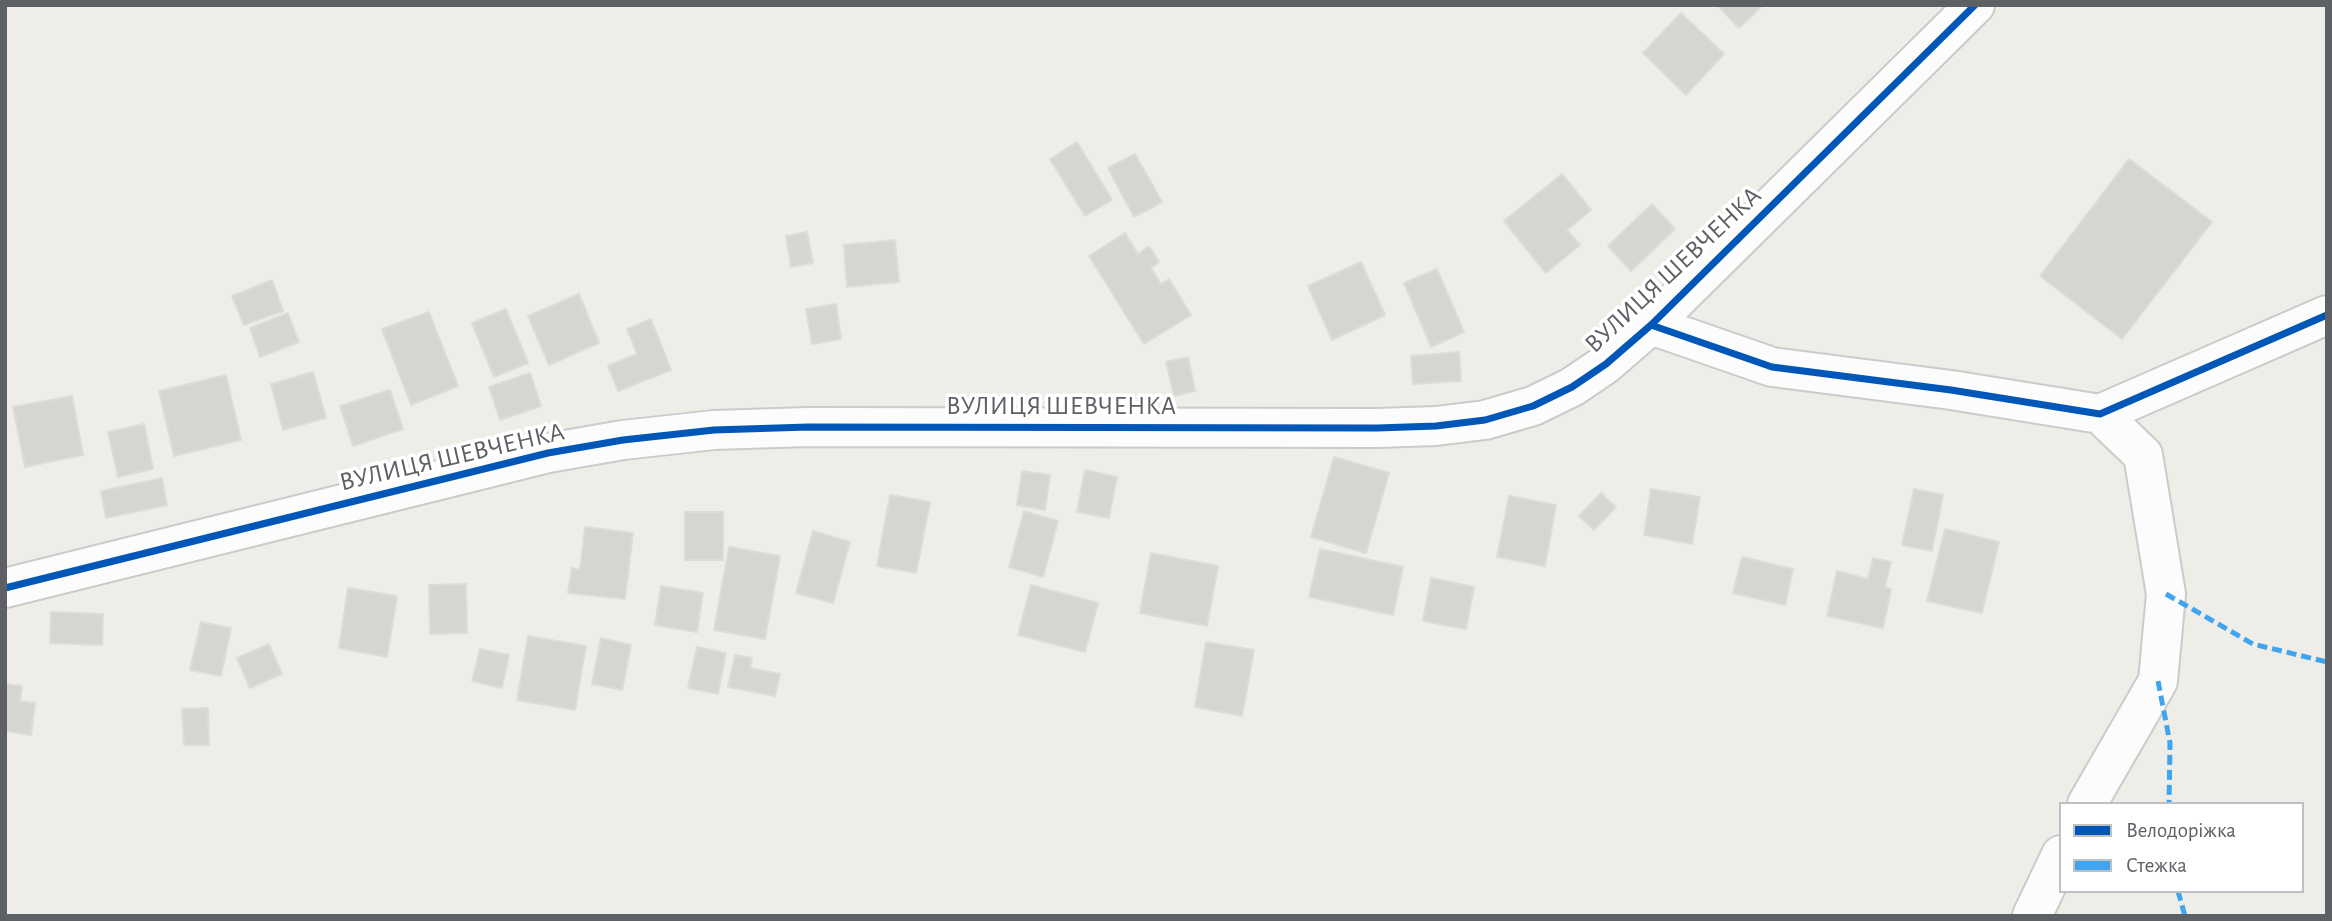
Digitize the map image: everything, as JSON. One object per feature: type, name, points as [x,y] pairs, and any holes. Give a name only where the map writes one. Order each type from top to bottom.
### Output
[{"type":"street","name":"ВУЛИЦЯ ШЕВЧЕНКА","points":[[5,588],[548,453],[675,434],[808,427],[1377,428],[1436,426],[1485,420],[1533,406],[1572,387],[1606,364],[1651,325],[1975,5]]},
{"type":"street","points":[[1651,325],[1772,367],[1951,390],[2100,414],[2327,315]]},
{"type":"street","points":[[2088,802],[2158,681],[2166,594],[2143,455],[2100,414]]},
{"type":"street","points":[[2032,916],[2059,859]]},
{"type":"building","points":[[1717,5],[1763,5],[1739,28]]},
{"type":"building","points":[[1681,13],[1724,54],[1686,95],[1643,53]]},
{"type":"building","points":[[1077,142],[1112,200],[1085,216],[1050,159]]},
{"type":"building","points":[[1135,154],[1162,202],[1134,217],[1108,168]]},
{"type":"building","points":[[2129,159],[2212,222],[2122,339],[2040,276]]},
{"type":"building","points":[[1562,174],[1591,210],[1567,230],[1580,245],[1546,273],[1504,221]]},
{"type":"building","points":[[1652,204],[1675,229],[1631,271],[1608,246]]},
{"type":"building","points":[[807,232],[813,263],[791,267],[786,236]]},
{"type":"building","points":[[1125,233],[1138,254],[1149,246],[1159,262],[1151,268],[1161,284],[1169,279],[1191,315],[1144,344],[1089,256]]},
{"type":"building","points":[[895,240],[899,282],[847,287],[844,245]]},
{"type":"building","points":[[1361,262],[1385,315],[1332,340],[1308,286]]},
{"type":"building","points":[[1437,269],[1464,332],[1431,347],[1404,283]]},
{"type":"building","points":[[272,280],[283,311],[244,325],[232,296]]},
{"type":"building","points":[[579,294],[599,343],[549,365],[528,316]]},
{"type":"building","points":[[836,304],[841,339],[812,344],[806,309]]},
{"type":"building","points":[[506,309],[528,363],[494,377],[472,323]]},
{"type":"building","points":[[429,312],[458,386],[411,405],[382,329]]},
{"type":"building","points":[[288,313],[299,342],[260,357],[250,328]]},
{"type":"building","points":[[651,319],[671,370],[618,391],[608,366],[637,354],[627,329]]},
{"type":"building","points":[[1459,352],[1461,381],[1413,384],[1411,356]]},
{"type":"building","points":[[1188,357],[1195,391],[1174,396],[1166,362]]},
{"type":"building","points":[[313,372],[326,418],[283,430],[271,384]]},
{"type":"building","points":[[530,373],[541,406],[500,420],[489,387]]},
{"type":"building","points":[[226,375],[241,440],[174,456],[159,391]]},
{"type":"building","points":[[390,390],[403,429],[353,446],[340,406]]},
{"type":"building","points":[[72,396],[83,455],[25,467],[13,407]]},
{"type":"building","points":[[144,424],[153,469],[118,477],[108,432]]},
{"type":"building","points":[[1334,457],[1389,473],[1366,553],[1311,537]]},
{"type":"building","points":[[1085,470],[1117,477],[1109,518],[1077,512]]},
{"type":"building","points":[[1022,471],[1050,475],[1045,510],[1017,505]]},
{"type":"building","points":[[162,478],[167,505],[106,518],[101,491]]},
{"type":"building","points":[[1651,489],[1700,497],[1692,544],[1644,535]]},
{"type":"building","points":[[1914,489],[1943,495],[1932,551],[1902,545]]},
{"type":"building","points":[[1601,493],[1616,507],[1594,530],[1579,516]]},
{"type":"building","points":[[890,495],[930,502],[916,573],[877,566]]},
{"type":"building","points":[[1509,496],[1556,505],[1545,566],[1497,557]]},
{"type":"building","points":[[1024,511],[1058,521],[1043,577],[1009,567]]},
{"type":"building","points":[[685,512],[723,512],[723,560],[685,560]]},
{"type":"building","points":[[585,527],[633,533],[625,599],[568,593],[572,568],[580,570]]},
{"type":"building","points":[[1945,529],[1999,542],[1982,613],[1927,601]]},
{"type":"building","points":[[813,531],[850,542],[833,603],[796,593]]},
{"type":"building","points":[[729,547],[780,556],[765,639],[714,630]]},
{"type":"building","points":[[1320,549],[1403,567],[1393,615],[1309,597]]},
{"type":"building","points":[[1151,553],[1218,566],[1207,626],[1140,613]]},
{"type":"building","points":[[1742,557],[1793,569],[1785,605],[1733,593]]},
{"type":"building","points":[[1873,558],[1891,562],[1885,587],[1891,589],[1883,628],[1827,616],[1837,571],[1868,579]]},
{"type":"building","points":[[1431,578],[1474,587],[1466,629],[1423,621]]},
{"type":"building","points":[[466,584],[467,633],[430,634],[429,585]]},
{"type":"building","points":[[1031,585],[1098,603],[1085,652],[1018,635]]},
{"type":"building","points":[[661,586],[703,593],[697,632],[655,625]]},
{"type":"building","points":[[348,588],[397,596],[387,657],[339,648]]},
{"type":"building","points":[[51,612],[103,614],[102,645],[50,643]]},
{"type":"building","points":[[201,622],[231,628],[221,676],[190,670]]},
{"type":"building","points":[[528,636],[586,646],[575,710],[517,700]]},
{"type":"building","points":[[601,638],[631,645],[622,690],[592,684]]},
{"type":"building","points":[[1206,642],[1254,650],[1242,716],[1195,707]]},
{"type":"building","points":[[269,644],[282,674],[250,688],[237,658]]},
{"type":"building","points":[[697,647],[726,653],[718,694],[688,688]]},
{"type":"building","points":[[480,649],[509,655],[502,688],[472,681]]},
{"type":"building","points":[[735,655],[752,658],[750,668],[780,674],[775,696],[728,687]]},
{"type":"building","points":[[5,684],[22,686],[20,701],[35,703],[31,735],[5,731]]},
{"type":"building","points":[[208,708],[209,745],[184,745],[182,709]]},
{"type":"marked path","points":[[2166,594],[2253,644],[2327,662]]},
{"type":"marked path","points":[[2158,681],[2170,743],[2169,802]]},
{"type":"marked path","points":[[2179,893],[2185,916]]},
{"type":"cycle path","points":[[5,588],[548,453],[623,440],[714,430],[808,427],[1436,426],[1485,420],[1533,406],[1572,387],[1606,364],[1651,325],[1975,5]]},
{"type":"cycle path","points":[[1651,325],[1772,367],[1951,390],[2100,414],[2327,315]]}]
